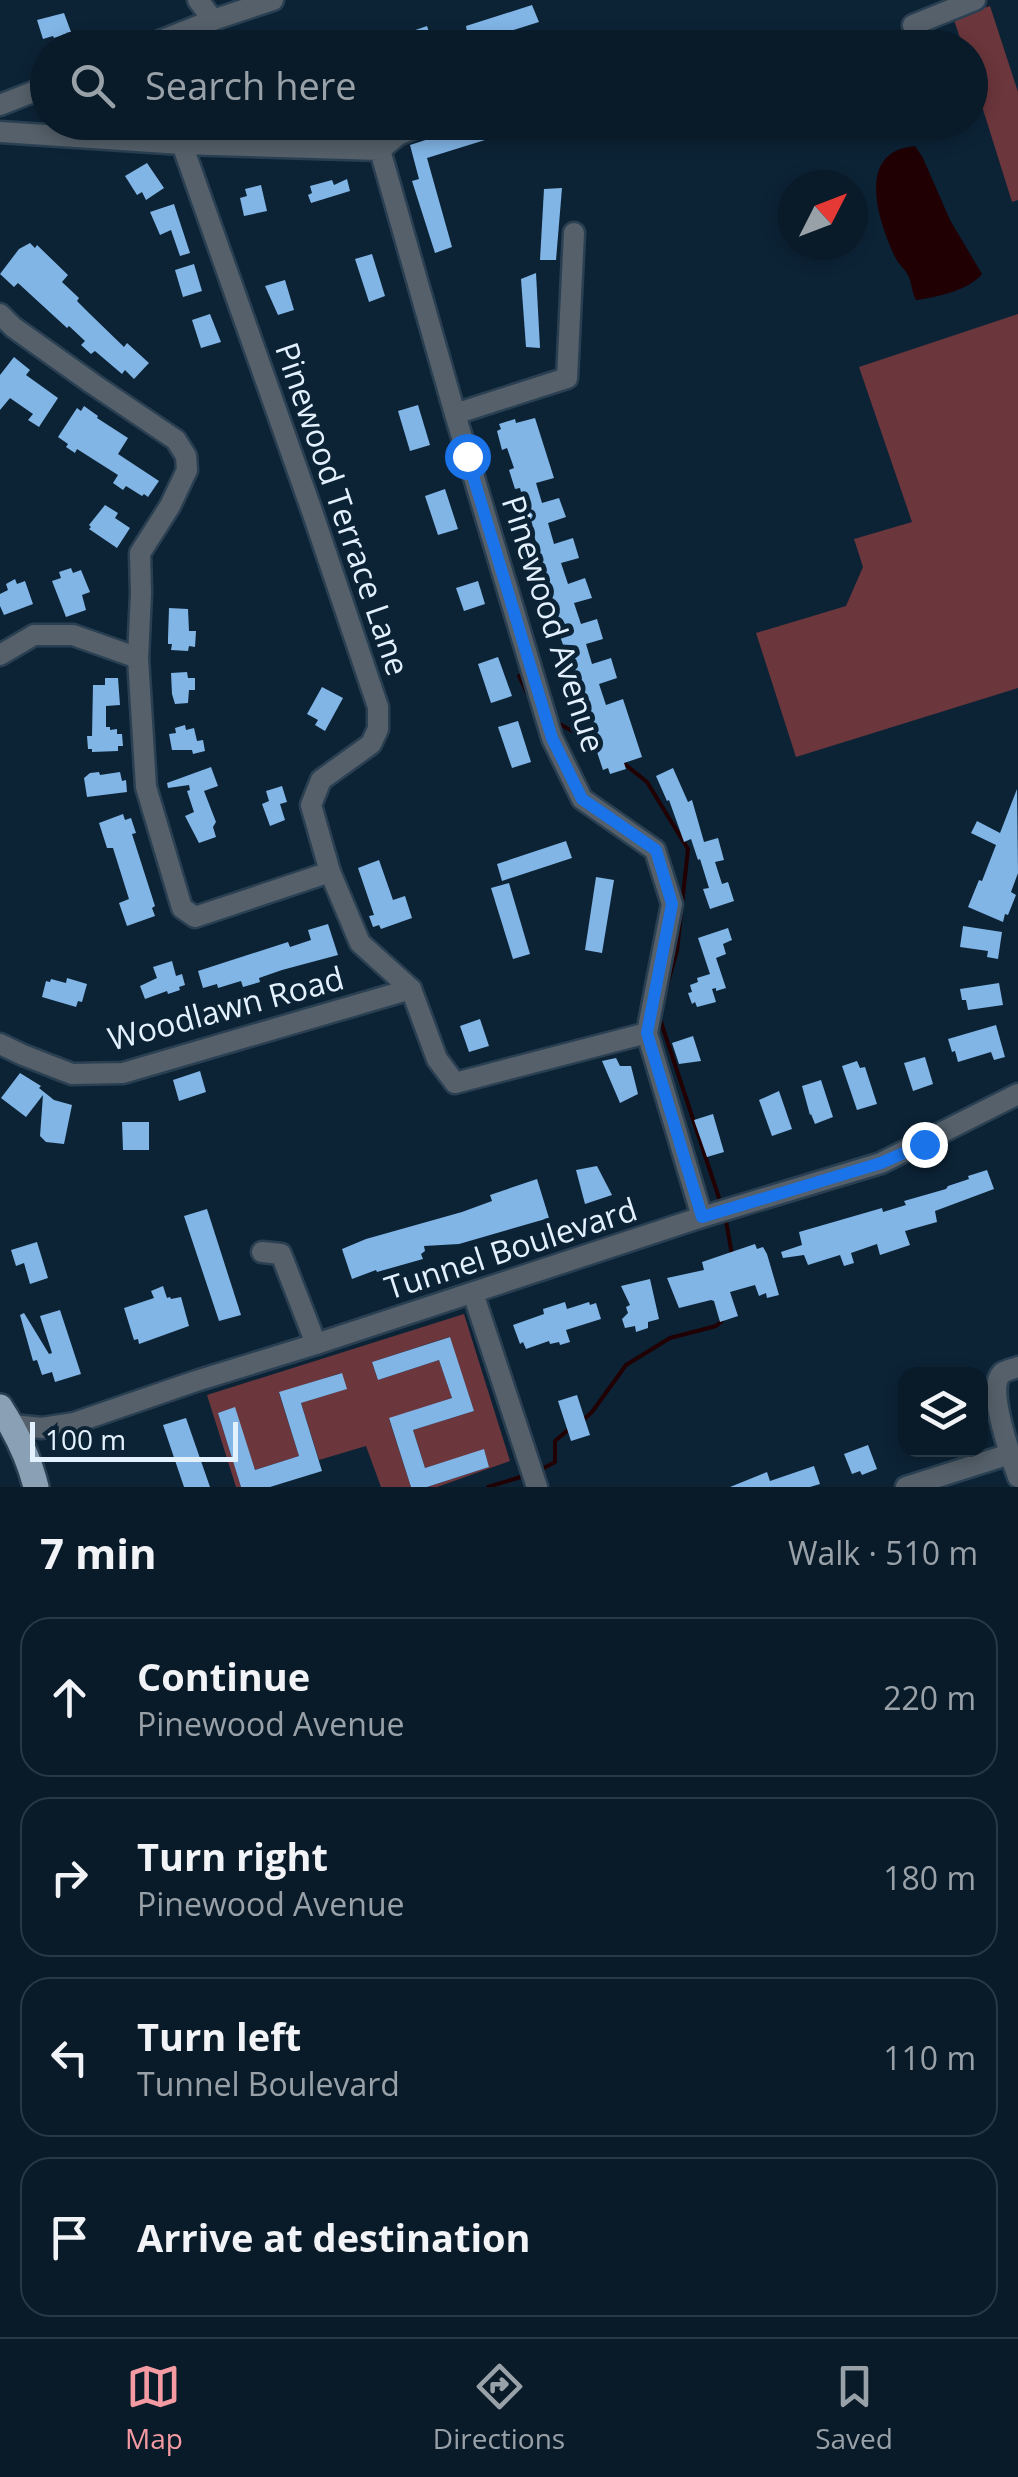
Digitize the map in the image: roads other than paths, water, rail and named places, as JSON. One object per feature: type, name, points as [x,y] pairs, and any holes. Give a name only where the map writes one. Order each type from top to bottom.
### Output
[{"type":"main road","points":[[6,1416],[30,1464],[36,1487]]},
{"type":"street","points":[[198,0],[213,20]]},
{"type":"street","points":[[188,30],[273,0]]},
{"type":"street","points":[[913,24],[974,0]]},
{"type":"street","points":[[0,105],[30,93]]},
{"type":"street","points":[[0,132],[30,134]]},
{"type":"street","points":[[121,140],[380,150],[391,140]]},
{"type":"street","name":"Pinewood Terrace Lane","points":[[182,144],[378,706],[378,729],[370,744],[321,780],[312,805],[330,872],[360,943],[412,988]]},
{"type":"street","name":"Pinewood Avenue","points":[[380,150],[552,738],[582,799],[656,850],[672,904],[647,1033],[702,1217]]},
{"type":"street","points":[[455,414],[567,378],[574,233]]},
{"type":"street","points":[[4,328],[176,440],[186,456],[187,470],[170,506],[140,553],[138,658],[146,788],[182,908],[195,917],[330,872]]},
{"type":"street","points":[[0,655],[34,636],[73,635],[138,658]]},
{"type":"street","points":[[412,988],[437,1058],[455,1083],[647,1033]]},
{"type":"street","name":"Woodlawn Road","points":[[0,1044],[72,1074],[124,1073],[412,988]]},
{"type":"street","name":"Tunnel Boulevard","points":[[6,1416],[42,1428],[74,1423],[702,1217],[881,1163],[1018,1094]]},
{"type":"street","points":[[262,1252],[281,1254],[316,1344]]},
{"type":"street","points":[[473,1293],[538,1487]]},
{"type":"street","points":[[1018,1367],[1002,1374],[996,1384],[1001,1420],[1018,1477]]},
{"type":"street","points":[[906,1487],[1010,1454]]},
{"type":"waterway","points":[[519,676],[532,703]]},
{"type":"waterway","points":[[554,721],[598,745]]},
{"type":"waterway","points":[[622,762],[647,782],[688,849],[677,951],[665,992]]},
{"type":"waterway","points":[[659,1016],[720,1201]]},
{"type":"waterway","points":[[725,1215],[732,1255]]},
{"type":"waterway","points":[[584,1419],[626,1365],[670,1338],[722,1321]]},
{"type":"waterway","points":[[540,1470],[555,1462],[555,1441],[568,1430]]},
{"type":"waterway","points":[[488,1487],[527,1475]]}]
